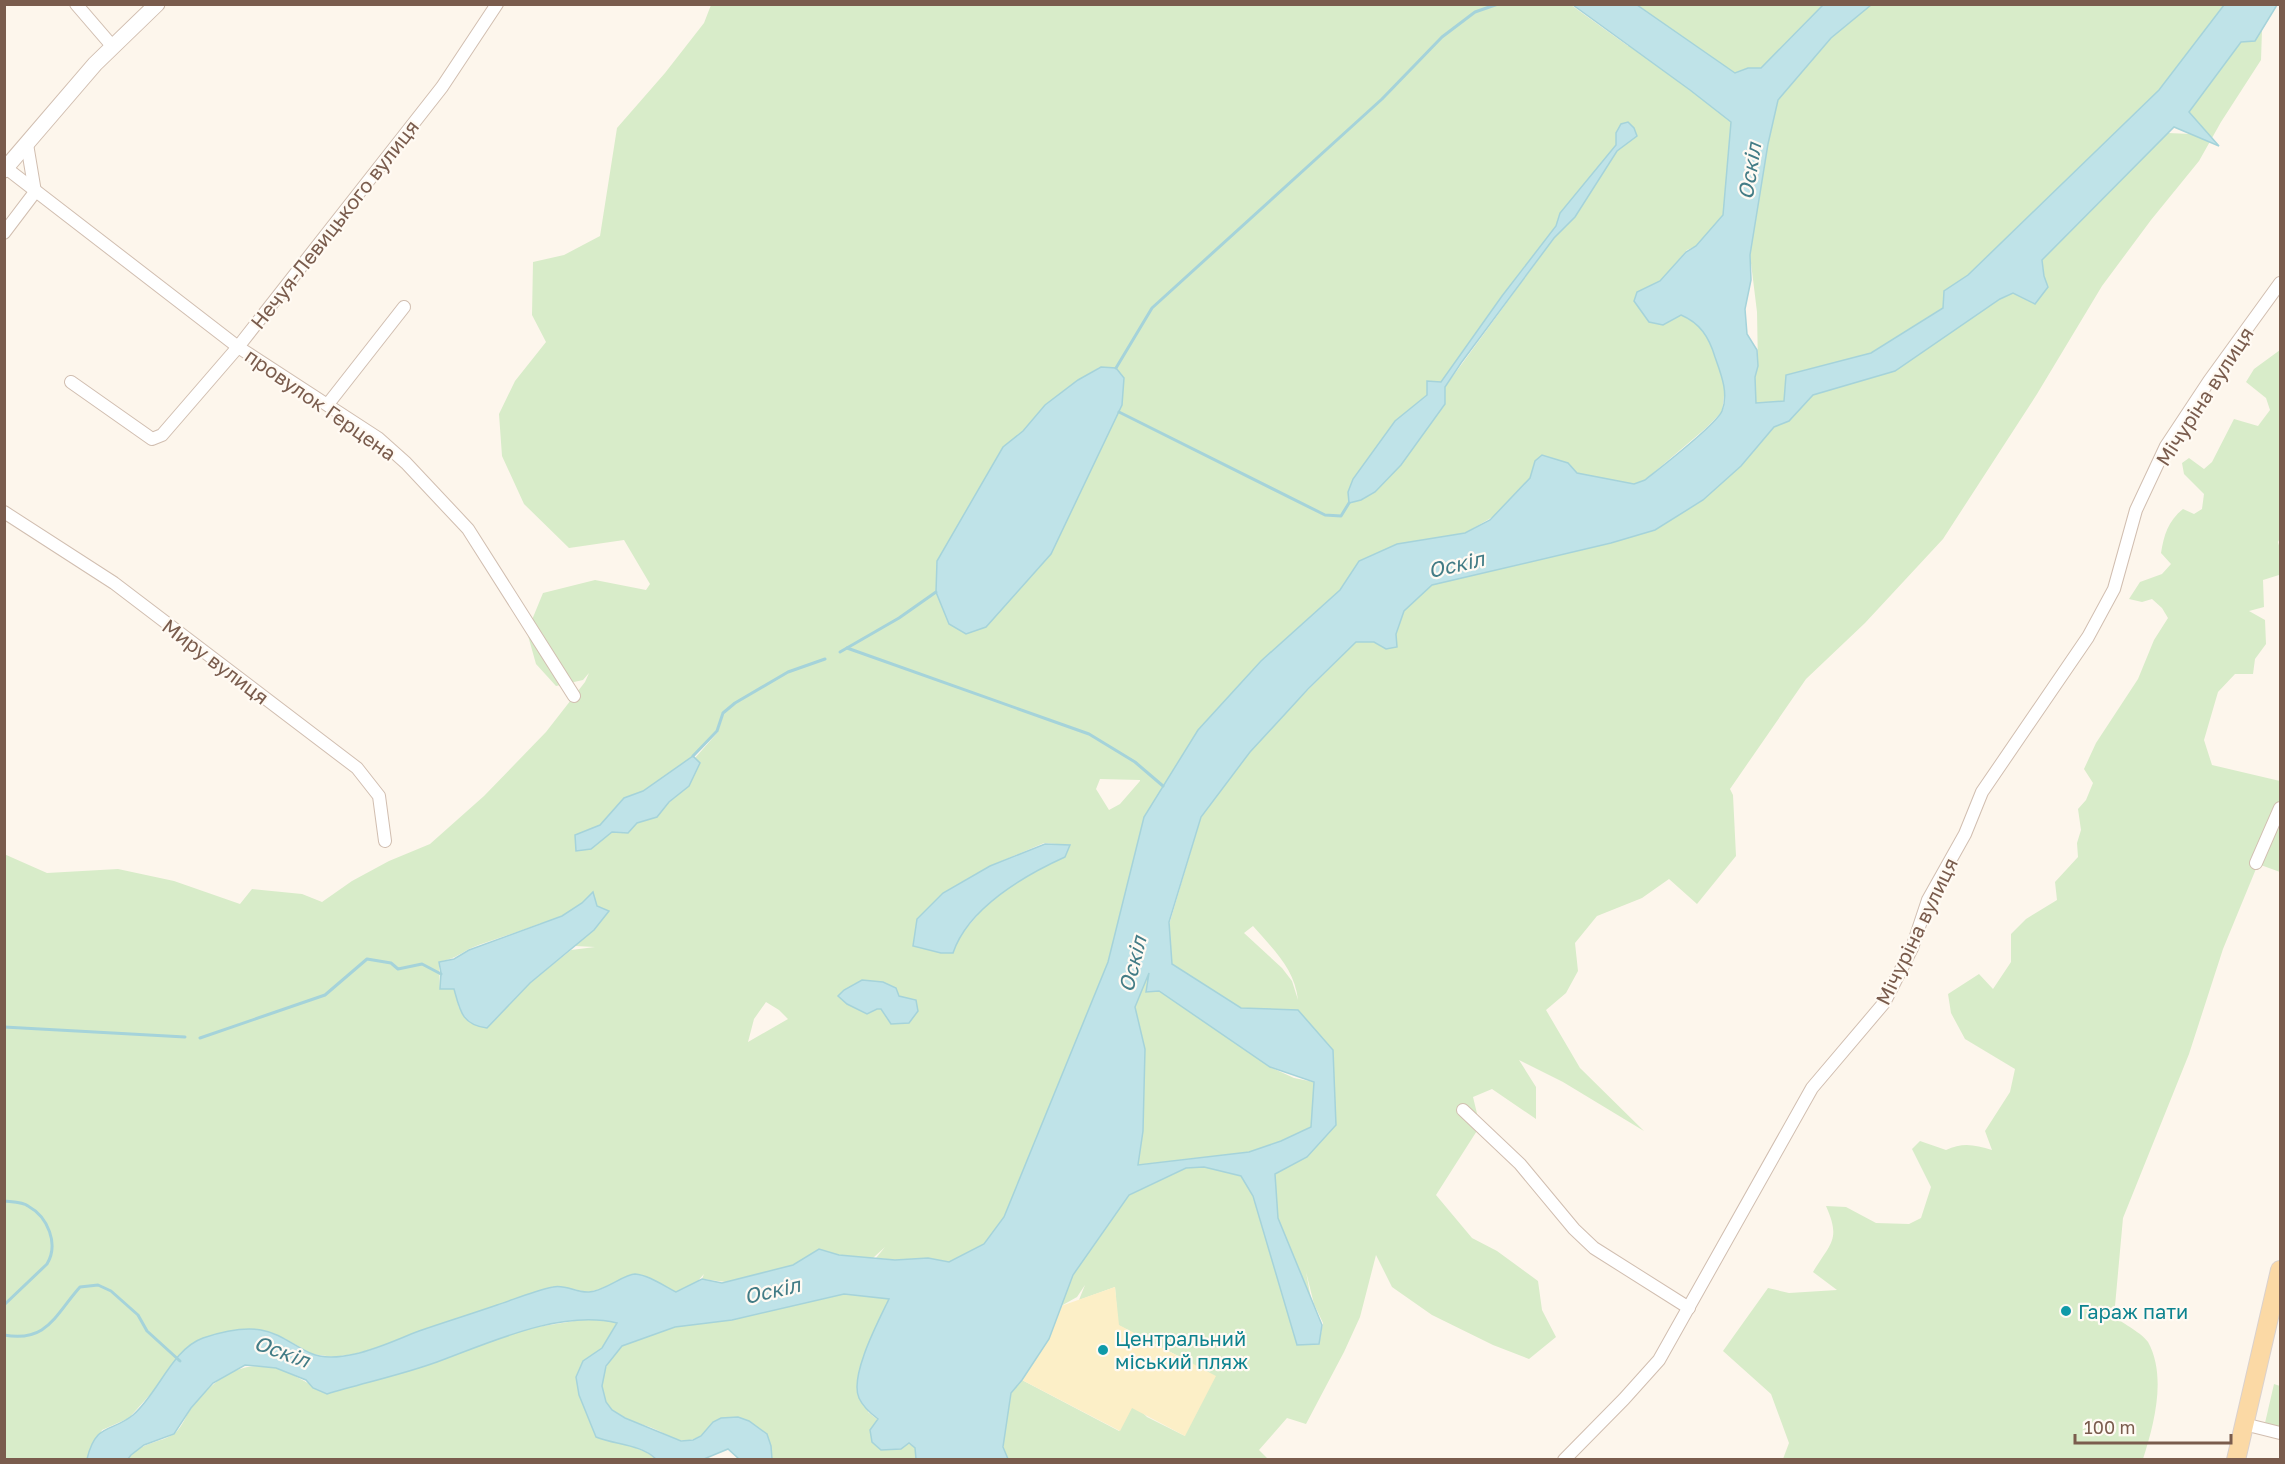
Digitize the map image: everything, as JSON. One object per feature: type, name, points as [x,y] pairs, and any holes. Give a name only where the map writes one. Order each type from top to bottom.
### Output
[{"type":"main road","points":[[2236,1460],[2280,1270]]},
{"type":"street","points":[[76,4],[113,47]]},
{"type":"street","points":[[5,169],[96,64],[157,4]]},
{"type":"street","name":"Нечуя-Левицького вулиця","points":[[71,382],[154,439],[162,435],[238,347],[442,87],[497,4]]},
{"type":"street","points":[[4,233],[35,192],[27,144]]},
{"type":"street","name":"провулок Герцена","points":[[5,169],[238,347],[378,438],[399,457],[468,529],[574,696]]},
{"type":"street","name":"Мічуріна вулиця","points":[[1564,1460],[1659,1360],[1812,1088],[1884,1003],[1912,948],[1928,900],[1965,834],[1982,792],[2088,637],[2114,589],[2136,510],[2166,446],[2280,283]]},
{"type":"street","points":[[328,404],[404,307]]},
{"type":"street","name":"Миру вулиця","points":[[4,512],[114,583],[357,768],[379,796],[385,841]]},
{"type":"street","points":[[2256,863],[2280,808]]},
{"type":"street","points":[[1463,1110],[1520,1164],[1574,1229],[1594,1248],[1689,1308]]},
{"type":"street","points":[[2244,1424],[2280,1433]]},
{"type":"green space","points":[[711,5],[1571,5],[1628,46],[1633,39],[1732,121],[1725,218],[1696,246],[1687,250],[1660,281],[1637,292],[1663,325],[1681,315],[1695,321],[1711,342],[1725,387],[1722,412],[1645,480],[1604,496],[1535,461],[1530,478],[1496,515],[1465,533],[1397,544],[1359,561],[1340,590],[1261,661],[1198,730],[1144,817],[1108,962],[1004,1217],[985,1244],[949,1262],[928,1258],[895,1260],[876,1258],[885,1247],[873,1258],[839,1255],[819,1249],[793,1265],[742,1279],[726,1282],[702,1279],[704,1274],[696,1283],[676,1292],[647,1277],[632,1274],[588,1292],[556,1286],[419,1331],[390,1344],[334,1357],[312,1354],[284,1338],[155,1389],[129,1418],[102,1430],[88,1459],[5,1459],[4,854],[47,873],[118,869],[174,881],[240,904],[252,889],[302,894],[322,902],[352,881],[389,861],[430,844],[484,796],[546,732],[585,682],[589,673],[583,680],[556,686],[536,664],[527,632],[543,593],[595,580],[646,590],[650,584],[624,540],[569,548],[524,504],[502,456],[499,414],[515,381],[546,342],[532,315],[533,262],[564,255],[600,236],[617,128],[665,73],[704,23]],"holes":[[[1616,153],[1575,217],[1554,238],[1445,387],[1445,404],[1353,479],[1395,421],[1441,383],[1502,296],[1556,226],[1559,216]],[[1100,367],[1051,554],[986,627],[959,525],[1003,448],[1023,431],[1045,405],[1078,380]],[[718,732],[695,758],[700,763],[689,786],[667,804],[657,816],[637,823],[628,833],[612,832],[591,849],[600,825],[624,798],[643,791],[691,758]],[[1100,779],[1140,780],[1120,804],[1109,810],[1096,789]],[[1044,843],[1070,845],[1065,857],[1042,867],[987,900],[977,916],[941,953],[913,946],[943,893],[990,866]],[[541,923],[569,949],[575,946],[595,947],[571,950],[530,983],[487,1028],[459,1008],[454,989],[440,989],[439,962],[478,945]],[[766,1002],[788,1019],[748,1042],[754,1019]]]},
{"type":"green space","points":[[1635,5],[1826,5],[1761,68],[1748,68],[1735,73]]},
{"type":"green space","points":[[1871,5],[2224,5],[2159,90],[1968,275],[1944,291],[1943,308],[1871,353],[1786,375],[1784,401],[1755,403],[1755,377],[1758,366],[1757,312],[1750,255],[1768,144],[1778,100],[1831,38]]},
{"type":"green space","points":[[2277,5],[2262,30],[2261,60],[2199,161],[2102,286],[2037,394],[1943,539],[1865,623],[1806,679],[1730,789],[1733,795],[1736,856],[1697,904],[1669,879],[1642,898],[1597,916],[1575,943],[1578,971],[1566,993],[1546,1010],[1580,1068],[1644,1131],[1563,1082],[1519,1060],[1536,1087],[1536,1119],[1492,1089],[1473,1097],[1480,1126],[1436,1195],[1472,1238],[1497,1251],[1538,1281],[1542,1310],[1556,1337],[1529,1359],[1493,1345],[1432,1315],[1392,1287],[1376,1255],[1360,1317],[1306,1424],[1287,1418],[1259,1450],[1268,1459],[1005,1460],[1003,1436],[1006,1410],[1010,1395],[1022,1380],[1119,1431],[1129,1407],[1138,1408],[1147,1417],[1185,1436],[1188,1366],[1186,1360],[1118,1325],[1115,1287],[1079,1300],[1085,1285],[1077,1297],[1061,1306],[1073,1275],[1129,1195],[1186,1168],[1204,1167],[1241,1174],[1253,1196],[1297,1344],[1319,1344],[1323,1323],[1314,1304],[1306,1272],[1313,1309],[1277,1220],[1273,1173],[1307,1157],[1333,1050],[1241,1008],[1172,964],[1169,925],[1201,817],[1250,752],[1356,642],[1374,642],[1386,649],[1404,611],[1432,585],[1611,543],[1655,530],[1703,500],[1741,466],[1774,427],[1789,421],[1813,395],[1895,371],[2000,299],[2013,293],[2048,287],[2042,260],[2168,133],[2191,134],[2199,131],[2189,112],[2250,30]],"holes":[[[1253,926],[1288,969],[1293,979],[1298,1000],[1292,981],[1282,968],[1244,933]]]},
{"type":"green space","points":[[2280,350],[2279,575],[2263,580],[2264,607],[2249,611],[2265,620],[2266,644],[2255,659],[2253,674],[2235,674],[2218,692],[2204,740],[2212,765],[2280,781],[2280,872],[2258,864],[2223,949],[2189,1054],[2123,1218],[2114,1317],[2148,1342],[2157,1370],[2157,1400],[2143,1459],[1783,1459],[1789,1443],[1771,1394],[1723,1351],[1768,1288],[1789,1293],[1837,1290],[1813,1272],[1832,1240],[1833,1226],[1826,1206],[1846,1207],[1876,1223],[1909,1224],[1921,1218],[1931,1187],[1912,1149],[1920,1141],[1946,1150],[1969,1145],[1992,1150],[1985,1131],[2010,1092],[2015,1069],[1965,1039],[1951,1013],[1948,994],[1979,974],[1993,989],[2011,962],[2011,934],[2026,919],[2057,900],[2055,882],[2078,857],[2077,843],[2081,830],[2078,809],[2086,800],[2093,783],[2084,769],[2096,743],[2138,679],[2154,640],[2168,618],[2162,608],[2152,599],[2142,602],[2129,599],[2140,582],[2162,574],[2171,564],[2161,553],[2165,534],[2174,518],[2183,509],[2194,514],[2202,509],[2204,494],[2184,474],[2182,463],[2189,458],[2204,469],[2212,462],[2234,419],[2258,426],[2270,410],[2266,398],[2246,382],[2254,369]]},
{"type":"green space","points":[[1150,969],[1161,987],[1256,1050],[1270,1067],[1294,1078],[1314,1082],[1316,1125],[1249,1152],[1137,1165],[1135,1007]]},
{"type":"green space","points":[[844,1294],[891,1298],[868,1412],[878,1420],[870,1430],[871,1433],[908,1443],[915,1448],[916,1459],[772,1459],[771,1449],[701,1436],[686,1440],[675,1439],[622,1417],[613,1411],[603,1395],[603,1377],[610,1360],[622,1346],[630,1341],[679,1326]]},
{"type":"green space","points":[[593,1318],[617,1322],[579,1395],[596,1437],[636,1448],[656,1459],[128,1460],[145,1445],[167,1438],[178,1430],[193,1406],[210,1388],[228,1374],[239,1369],[262,1366],[275,1368],[324,1392],[531,1328]]},
{"type":"green space","points":[[2274,1384],[2280,1386],[2280,1427],[2265,1423]]},
{"type":"sand","name":"Центральний міський пляж","points":[[1115,1287],[1119,1325],[1216,1376],[1185,1436],[1132,1408],[1120,1431],[1022,1380],[1061,1306]]},
{"type":"water","name":"Оскіл","points":[[1573,5],[1637,5],[1735,73],[1748,68],[1761,68],[1823,5],[1871,5],[1831,38],[1778,100],[1768,144],[1750,255],[1751,280],[1745,309],[1747,334],[1757,350],[1756,403],[1784,401],[1786,375],[1871,353],[1943,308],[1944,291],[1968,275],[2159,90],[2224,5],[2277,5],[2255,41],[2241,42],[2189,112],[2219,146],[2174,127],[2042,260],[2048,287],[2035,304],[2013,293],[2000,299],[1895,371],[1813,395],[1789,421],[1774,427],[1741,466],[1703,500],[1655,530],[1611,543],[1432,585],[1404,611],[1396,634],[1397,647],[1386,649],[1374,642],[1356,642],[1308,689],[1250,752],[1201,817],[1169,922],[1172,964],[1241,1008],[1298,1010],[1333,1050],[1336,1125],[1307,1157],[1275,1174],[1278,1218],[1322,1325],[1319,1344],[1297,1345],[1253,1196],[1241,1176],[1204,1167],[1186,1168],[1129,1195],[1073,1275],[1049,1339],[1011,1393],[1003,1447],[1008,1459],[916,1459],[915,1448],[909,1443],[901,1449],[881,1450],[872,1442],[870,1430],[878,1419],[867,1410],[859,1398],[858,1376],[866,1348],[889,1299],[844,1294],[732,1320],[675,1327],[622,1346],[606,1366],[602,1386],[606,1402],[612,1410],[625,1418],[681,1441],[693,1440],[701,1436],[713,1422],[721,1418],[738,1417],[749,1421],[767,1434],[772,1459],[739,1459],[728,1449],[704,1459],[656,1459],[643,1450],[596,1437],[579,1395],[576,1377],[583,1361],[602,1348],[617,1323],[595,1320],[549,1324],[526,1330],[423,1367],[327,1394],[313,1388],[306,1380],[276,1368],[245,1365],[213,1383],[191,1408],[174,1434],[144,1445],[128,1459],[87,1459],[95,1439],[105,1430],[133,1415],[183,1352],[203,1338],[217,1334],[239,1330],[261,1330],[287,1340],[315,1355],[344,1356],[372,1349],[553,1287],[589,1292],[635,1274],[651,1279],[676,1292],[702,1279],[722,1283],[793,1265],[819,1249],[839,1255],[895,1260],[928,1258],[949,1262],[984,1244],[1004,1217],[1108,962],[1144,817],[1198,730],[1261,661],[1340,590],[1359,561],[1397,544],[1465,533],[1490,520],[1530,478],[1535,461],[1542,455],[1568,463],[1577,473],[1634,484],[1645,480],[1699,436],[1722,411],[1725,397],[1720,370],[1703,332],[1688,318],[1681,315],[1663,325],[1649,322],[1634,301],[1637,292],[1660,281],[1686,252],[1696,246],[1723,215],[1731,122]],"holes":[[[1149,973],[1146,992],[1159,991],[1270,1067],[1314,1082],[1311,1127],[1249,1152],[1138,1165],[1143,1131],[1145,1049],[1135,1007]]]},
{"type":"water","points":[[1628,122],[1634,128],[1637,136],[1617,151],[1575,217],[1554,238],[1461,363],[1445,387],[1445,404],[1401,465],[1375,492],[1361,500],[1349,503],[1348,492],[1353,479],[1395,421],[1427,395],[1427,381],[1441,382],[1502,296],[1556,226],[1560,213],[1616,145],[1616,133],[1621,124]]},
{"type":"water","points":[[1101,367],[1116,368],[1124,378],[1122,405],[1051,554],[986,627],[966,634],[949,624],[936,592],[937,561],[1003,447],[1023,431],[1045,405],[1078,380]]},
{"type":"water","points":[[693,756],[700,763],[689,786],[669,802],[657,817],[637,823],[628,833],[612,832],[591,849],[576,851],[575,835],[600,825],[624,798],[643,791]]},
{"type":"water","points":[[1045,844],[1070,845],[1065,857],[1016,883],[984,908],[960,937],[953,953],[941,953],[913,946],[917,919],[943,893],[990,866]]},
{"type":"water","points":[[593,892],[597,906],[609,911],[594,930],[530,983],[487,1028],[472,1024],[463,1016],[454,989],[440,989],[439,962],[454,959],[469,950],[562,916],[582,903]]},
{"type":"water","points":[[862,980],[883,982],[896,988],[899,996],[916,1000],[918,1011],[909,1023],[891,1024],[881,1009],[867,1014],[847,1004],[838,996]]},
{"type":"waterway","points":[[1116,368],[1152,308],[1382,99],[1442,37],[1475,12],[1498,4]]},
{"type":"waterway","points":[[1119,412],[1325,515],[1341,516],[1349,503]]},
{"type":"waterway","points":[[840,652],[899,618],[936,592]]},
{"type":"waterway","points":[[847,648],[1089,734],[1135,762],[1163,786]]},
{"type":"waterway","points":[[693,756],[717,731],[723,713],[735,703],[788,672],[825,659]]},
{"type":"waterway","points":[[200,1038],[325,995],[367,959],[391,963],[398,969],[422,964],[441,974]]},
{"type":"waterway","points":[[4,1027],[185,1037]]},
{"type":"waterway","points":[[4,1201],[23,1204],[35,1211],[46,1224],[52,1240],[47,1264],[4,1305]]},
{"type":"waterway","points":[[4,1335],[30,1335],[40,1331],[56,1317],[80,1287],[98,1285],[111,1291],[138,1315],[147,1331],[180,1361]]},
{"type":"place","name":"Гараж пати","points":[[2066,1311]]},
{"type":"place","name":"Центральний міський пляж","points":[[1103,1350]]}]
